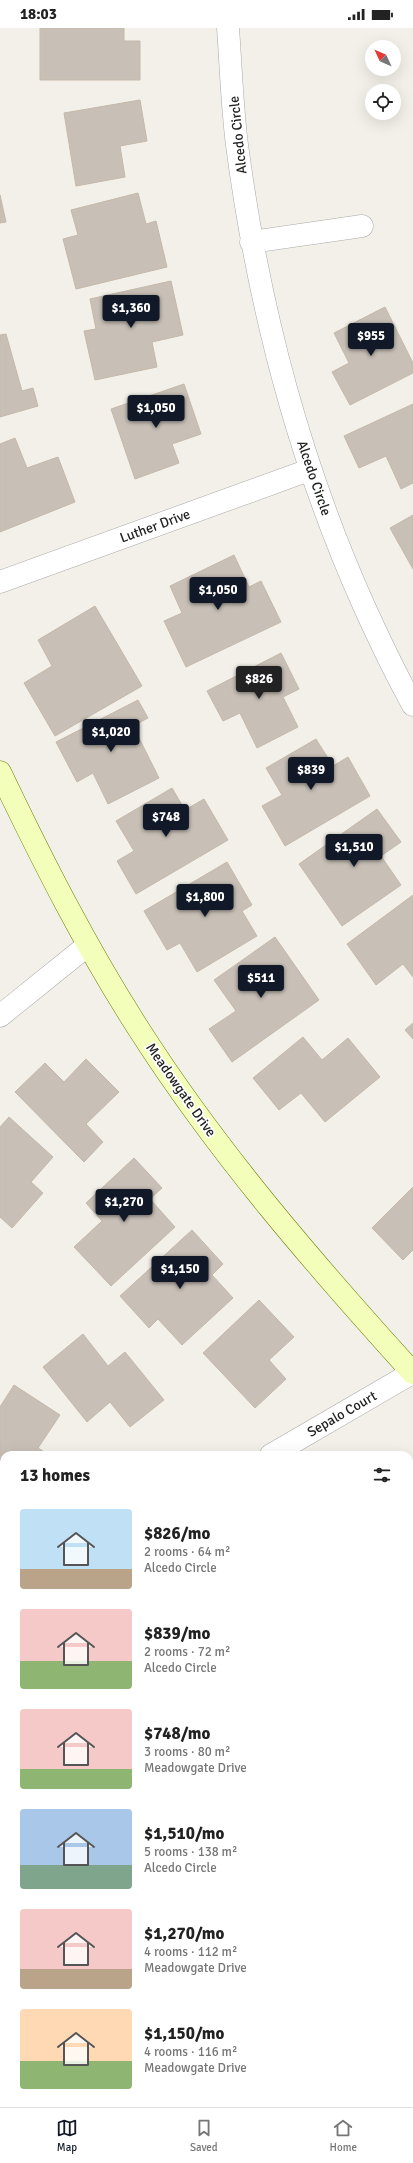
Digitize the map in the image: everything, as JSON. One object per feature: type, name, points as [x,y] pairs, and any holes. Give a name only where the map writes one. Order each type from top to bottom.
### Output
[{"type":"street","name":"Alcedo Circle","points":[[228,28],[237,143],[251,242],[275,351],[309,470],[340,553],[384,649],[413,703]]},
{"type":"street","points":[[251,242],[362,226]]},
{"type":"street","name":"Luther Drive","points":[[0,582],[309,470]]},
{"type":"street","name":"Meadowgate Drive","points":[[0,772],[29,834],[88,945],[140,1032],[212,1134],[316,1264],[413,1373]]},
{"type":"street","points":[[0,1016],[88,945]]},
{"type":"street","name":"Sepalo Court","points":[[278,1451],[413,1373]]},
{"type":"building","points":[[40,28],[124,28],[124,41],[140,41],[140,80],[40,80]]},
{"type":"building","points":[[140,100],[147,141],[120,146],[125,177],[76,186],[64,113]]},
{"type":"building","points":[[138,193],[146,224],[156,221],[167,267],[76,289],[63,239],[78,235],[71,210]]},
{"type":"building","points":[[0,195],[6,222],[0,223]]},
{"type":"building","points":[[171,281],[183,335],[152,342],[157,367],[95,380],[84,331],[96,329],[90,299]]},
{"type":"building","points":[[385,307],[413,363],[413,373],[350,405],[332,372],[349,363],[334,333]]},
{"type":"building","points":[[6,334],[22,391],[33,388],[38,406],[0,417],[0,335]]},
{"type":"building","points":[[184,384],[201,434],[172,444],[179,463],[135,479],[111,409]]},
{"type":"building","points":[[413,404],[413,483],[401,489],[386,456],[359,468],[344,436]]},
{"type":"building","points":[[15,438],[27,468],[58,457],[75,502],[0,532],[0,444]]},
{"type":"building","points":[[413,515],[413,569],[390,528]]},
{"type":"building","points":[[234,555],[249,587],[261,581],[281,622],[186,667],[164,621],[182,613],[170,586]]},
{"type":"building","points":[[95,606],[142,686],[55,736],[24,683],[52,666],[38,640]]},
{"type":"building","points":[[281,653],[299,689],[283,697],[298,727],[257,748],[240,713],[223,721],[207,691]]},
{"type":"building","points":[[138,700],[148,718],[133,726],[159,778],[108,804],[93,773],[77,782],[56,742]]},
{"type":"building","points":[[316,739],[333,766],[348,757],[370,796],[285,846],[262,806],[282,795],[266,768]]},
{"type":"building","points":[[172,788],[185,810],[204,799],[228,840],[136,894],[117,861],[134,851],[116,821]]},
{"type":"building","points":[[377,809],[401,842],[381,856],[401,885],[342,926],[299,864]]},
{"type":"building","points":[[227,862],[252,905],[242,911],[257,936],[197,972],[180,943],[167,950],[144,911]]},
{"type":"building","points":[[413,895],[413,977],[403,964],[376,985],[347,944]]},
{"type":"building","points":[[275,937],[319,1000],[232,1062],[209,1029],[236,1011],[214,980]]},
{"type":"building","points":[[413,1023],[413,1039],[405,1030]]},
{"type":"building","points":[[303,1037],[322,1060],[348,1038],[380,1077],[325,1122],[301,1093],[279,1110],[253,1078]]},
{"type":"building","points":[[86,1059],[119,1092],[86,1124],[103,1142],[84,1162],[15,1092],[45,1063],[64,1082]]},
{"type":"building","points":[[9,1117],[53,1157],[31,1182],[43,1193],[12,1228],[0,1217],[0,1127]]},
{"type":"building","points":[[134,1158],[162,1188],[150,1199],[175,1227],[111,1286],[74,1247],[102,1221],[86,1203]]},
{"type":"building","points":[[413,1187],[413,1250],[403,1260],[372,1228]]},
{"type":"building","points":[[192,1230],[223,1264],[212,1275],[233,1298],[182,1345],[158,1319],[149,1328],[120,1296]]},
{"type":"building","points":[[259,1300],[294,1337],[269,1360],[286,1379],[255,1408],[203,1353]]},
{"type":"building","points":[[83,1334],[108,1366],[125,1352],[164,1400],[130,1427],[110,1402],[87,1422],[43,1367]]},
{"type":"building","points":[[14,1385],[60,1415],[38,1448],[43,1451],[0,1451],[0,1407]]}]
